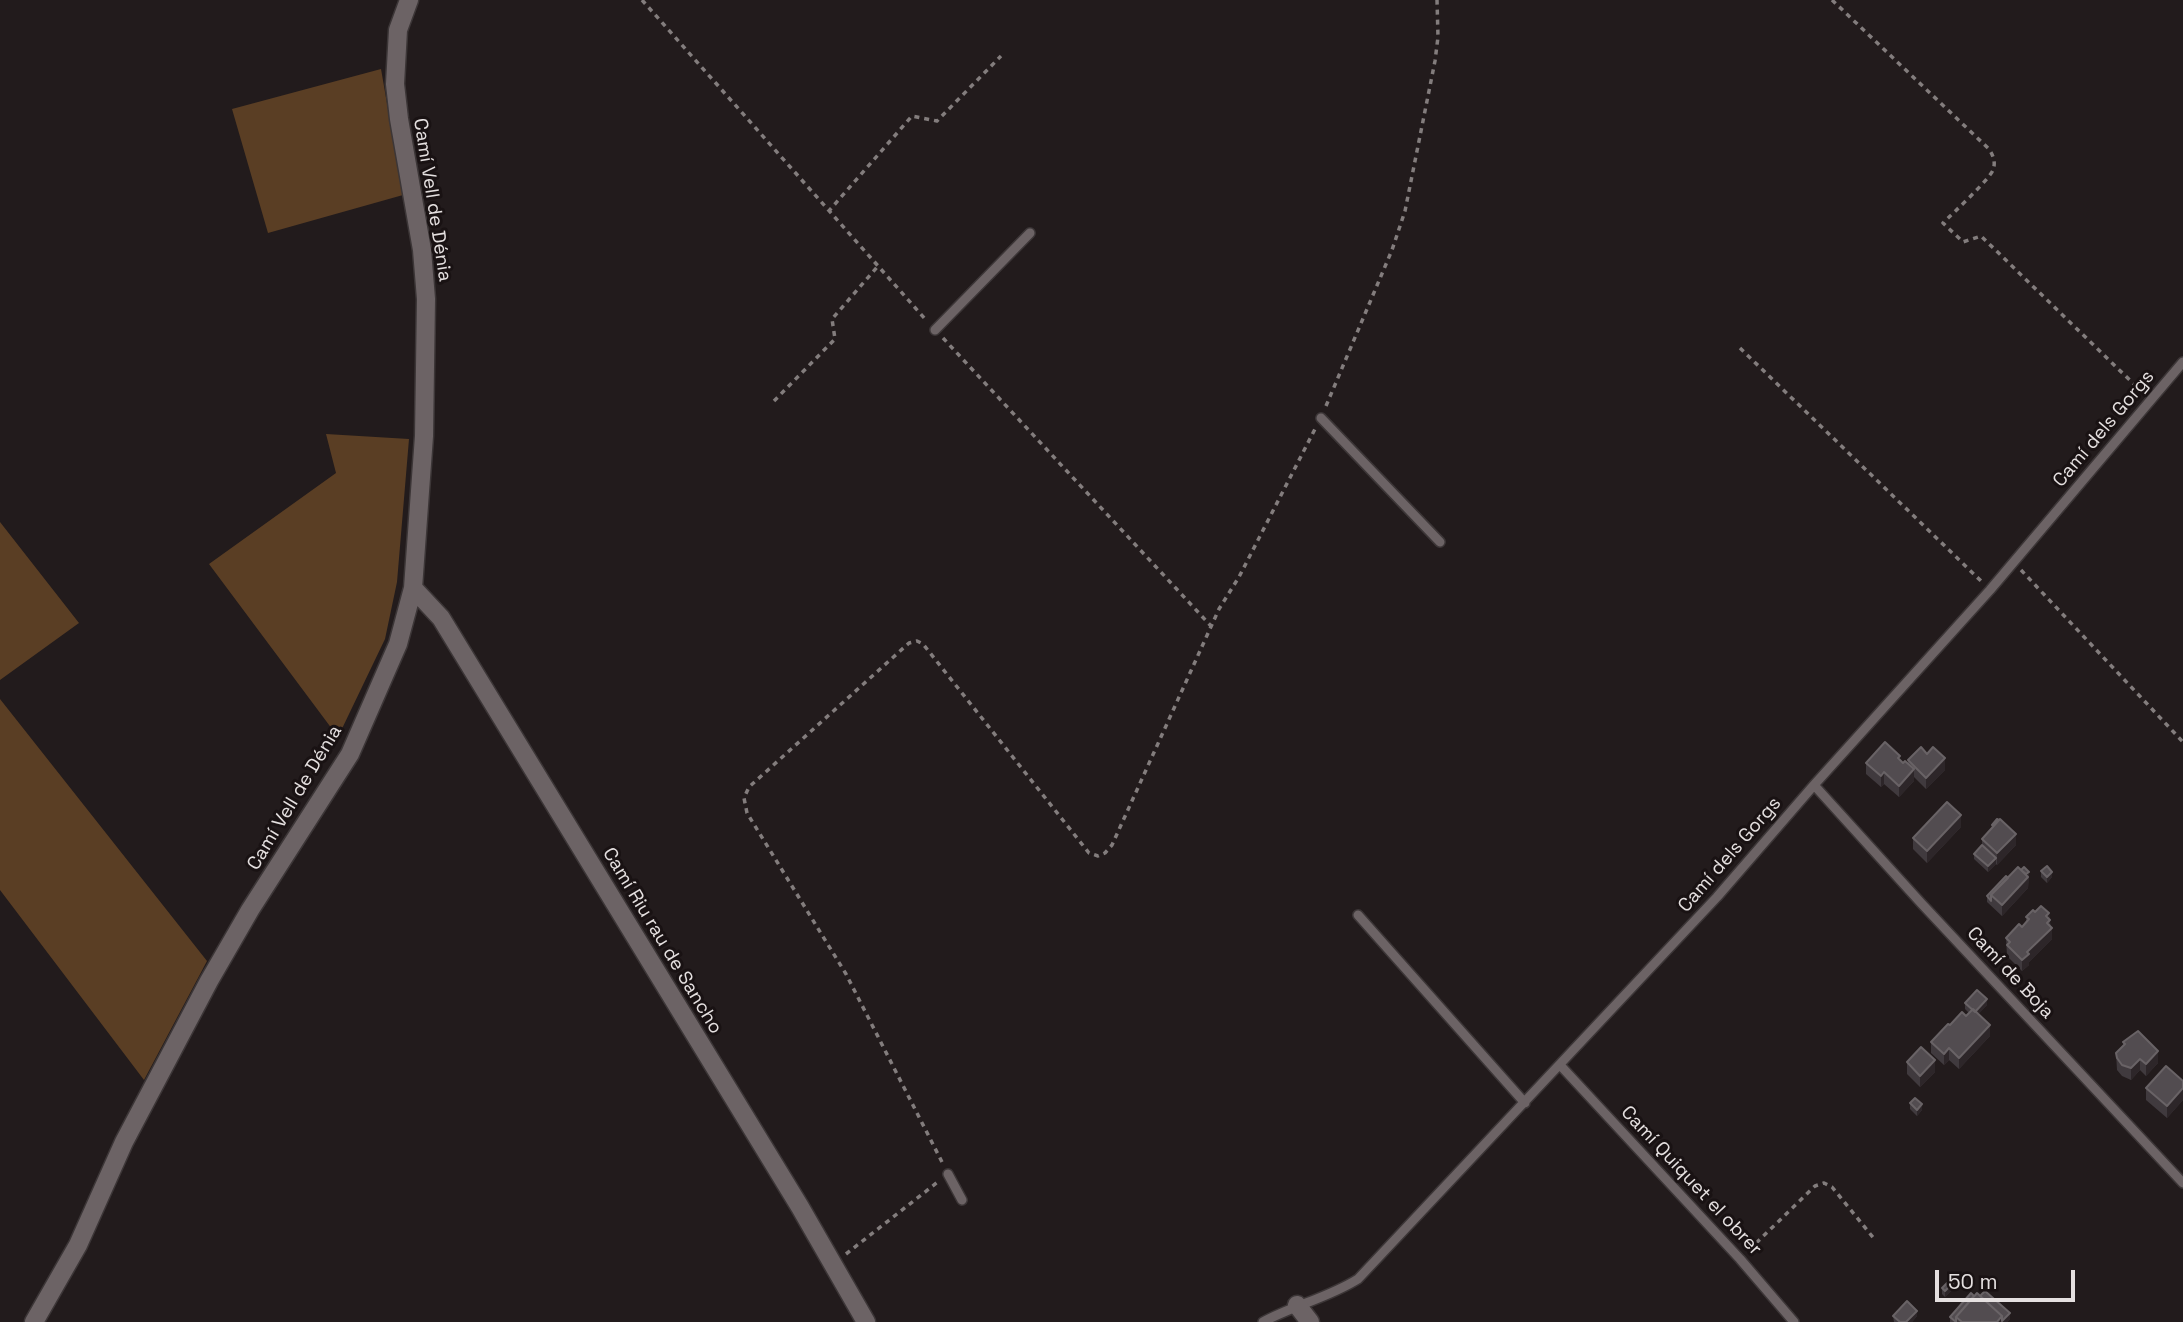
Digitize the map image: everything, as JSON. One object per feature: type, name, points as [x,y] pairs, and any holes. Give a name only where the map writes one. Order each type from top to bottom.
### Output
[{"type":"street","name":"Camí Vell de Dénia","points":[[34,1322],[78,1245],[124,1142],[209,981],[250,910],[351,754],[398,644],[413,588],[424,436],[426,299],[422,250],[398,119],[396,84],[398,30],[409,0]]},
{"type":"street","name":"Camí Riu rau de Sancho","points":[[413,588],[441,618],[800,1207],[866,1322]]},
{"type":"street","points":[[1297,1305],[1310,1322]]},
{"type":"lane","points":[[935,330],[1030,233]]},
{"type":"lane","name":"Camí dels Gorgs","points":[[1263,1322],[1357,1279],[1717,897],[1990,590],[2183,362]]},
{"type":"lane","points":[[1321,418],[1440,542]]},
{"type":"lane","name":"Camí de Boja","points":[[1814,785],[2183,1183]]},
{"type":"lane","points":[[1358,915],[1525,1103]]},
{"type":"lane","name":"Camí Quiquet el obrer","points":[[1560,1065],[1740,1259],[1794,1322]]},
{"type":"lane","points":[[948,1174],[962,1200]]},
{"type":"path","points":[[642,0],[935,330],[1211,626]]},
{"type":"path","points":[[832,1264],[948,1174],[846,974],[747,813],[744,798],[749,787],[909,643],[917,640],[923,644],[1088,853],[1098,856],[1112,845],[1211,626],[1321,418],[1392,250],[1405,211],[1435,61],[1438,37],[1437,0]]},
{"type":"path","points":[[1832,0],[1993,154],[1994,166],[1989,176],[1943,223],[1963,243],[1980,236],[2151,401]]},
{"type":"path","points":[[828,212],[912,116],[937,121],[1001,56]]},
{"type":"path","points":[[774,401],[835,340],[832,319],[877,266]]},
{"type":"path","points":[[1740,348],[1990,590]]},
{"type":"path","points":[[2013,562],[2183,742]]},
{"type":"path","points":[[1740,1259],[1819,1183],[1829,1184],[1877,1241]]},
{"type":"shaded area","points":[[381,69],[403,195],[268,233],[232,109]]},
{"type":"shaded area","points":[[326,434],[409,439],[397,582],[385,639],[338,737],[209,564],[336,473]]},
{"type":"shaded area","points":[[0,522],[79,623],[0,680]]},
{"type":"shaded area","points":[[0,699],[207,961],[144,1080],[0,890]]},
{"type":"building","points":[[1885,742],[1900,756],[1898,758],[1903,763],[1905,761],[1914,769],[1899,786],[1884,772],[1881,776],[1866,763]]},
{"type":"building","points":[[1921,747],[1927,754],[1933,747],[1945,758],[1926,778],[1908,760]]},
{"type":"building","points":[[1947,802],[1961,815],[1927,851],[1913,838]]},
{"type":"building","points":[[2000,819],[2016,834],[1997,853],[1982,839]]},
{"type":"building","points":[[1982,845],[1996,858],[1988,866],[1974,854]]},
{"type":"building","points":[[2047,866],[2052,872],[2047,877],[2041,871]]},
{"type":"building","points":[[2018,867],[2028,877],[2002,905],[1991,895]]},
{"type":"building","points":[[2006,876],[2008,878],[1991,895],[1991,901],[1987,896]]},
{"type":"building","points":[[2041,906],[2049,913],[2046,916],[2050,920],[2047,923],[2052,928],[2022,960],[2007,945],[2010,942],[2006,938],[2019,924],[2022,927],[2029,919],[2026,917]]},
{"type":"building","points":[[1977,990],[1987,999],[1975,1012],[1965,1003]]},
{"type":"building","points":[[1973,1009],[1990,1025],[1959,1058],[1949,1048],[1944,1054],[1931,1042],[1962,1012],[1966,1016]]},
{"type":"building","points":[[2138,1031],[2158,1051],[2146,1064],[2140,1059],[2131,1068],[2122,1065],[2116,1053],[2125,1044],[2123,1042]]},
{"type":"building","points":[[1921,1047],[1935,1060],[1920,1076],[1907,1062]]},
{"type":"building","points":[[2166,1066],[2183,1081],[2183,1088],[2167,1106],[2146,1088]]},
{"type":"building","points":[[1915,1098],[1922,1104],[1917,1110],[1910,1103]]},
{"type":"building","points":[[1950,1280],[1953,1283],[1945,1291],[1942,1288]]},
{"type":"building","points":[[1985,1291],[2010,1313],[2002,1321],[2002,1316],[1980,1296]]},
{"type":"building","points":[[1971,1293],[1974,1296],[1956,1317],[1956,1322],[1950,1317]]},
{"type":"building","points":[[1977,1293],[2002,1316],[1997,1322],[1962,1322],[1956,1317]]},
{"type":"building","points":[[1907,1301],[1917,1311],[1906,1322],[1900,1322],[1893,1316]]}]
